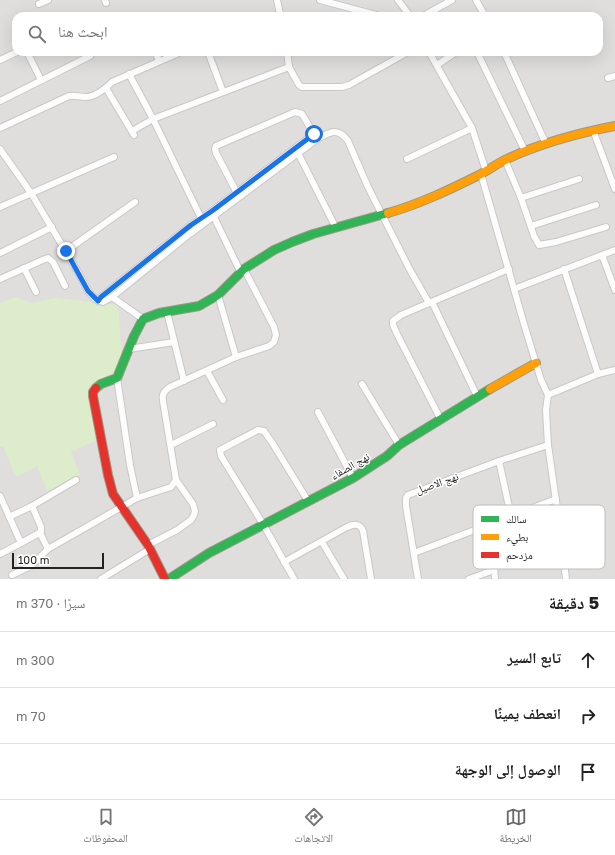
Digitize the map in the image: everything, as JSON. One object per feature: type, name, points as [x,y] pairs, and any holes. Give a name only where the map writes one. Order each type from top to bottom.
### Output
[{"type":"street","points":[[39,4],[48,0]]},
{"type":"street","points":[[277,0],[278,12]]},
{"type":"street","points":[[320,0],[365,12]]},
{"type":"street","points":[[398,0],[407,12]]},
{"type":"street","points":[[430,12],[452,0]]},
{"type":"street","points":[[476,0],[483,12]]},
{"type":"street","points":[[0,60],[12,54]]},
{"type":"street","points":[[30,56],[41,80]]},
{"type":"street","points":[[0,101],[90,56]]},
{"type":"street","points":[[157,56],[159,60]]},
{"type":"street","points":[[0,128],[69,96],[92,96],[106,88],[112,82],[170,56]]},
{"type":"street","points":[[210,56],[223,92]]},
{"type":"street","points":[[288,56],[289,67],[297,82],[302,87],[342,87],[400,56]]},
{"type":"street","points":[[431,56],[472,128],[508,269],[536,364],[548,395],[546,410],[548,445],[557,505]]},
{"type":"street","points":[[437,65],[450,56]]},
{"type":"street","points":[[480,56],[525,151]]},
{"type":"street","points":[[506,56],[546,144]]},
{"type":"street","points":[[106,88],[133,133],[153,119],[289,67]]},
{"type":"street","points":[[129,74],[153,119],[202,220]]},
{"type":"street","points":[[608,78],[615,76]]},
{"type":"street","points":[[238,195],[216,153],[216,146],[269,122],[296,112],[302,114],[316,136]]},
{"type":"street","points":[[137,498],[129,459],[117,378],[137,327],[143,319],[167,312],[199,306],[218,296],[242,271],[274,250],[292,242],[384,215],[434,196],[484,173],[505,160],[525,151],[593,130],[615,126]]},
{"type":"street","points":[[407,159],[472,128]]},
{"type":"street","points":[[593,130],[615,189]]},
{"type":"street","points":[[98,301],[163,246],[213,214],[316,136],[324,136],[334,132],[339,133],[348,141],[368,187],[384,215],[410,270],[430,303],[477,396]]},
{"type":"street","points":[[0,149],[3,159],[31,192],[88,291],[98,301],[103,302],[112,297],[202,220]]},
{"type":"street","points":[[297,151],[336,228]]},
{"type":"street","points":[[0,207],[114,156]]},
{"type":"street","points":[[505,160],[536,240],[539,244],[542,245],[556,242],[606,228]]},
{"type":"street","points":[[521,198],[579,179]]},
{"type":"street","points":[[66,251],[135,202]]},
{"type":"street","points":[[531,226],[596,205]]},
{"type":"street","points":[[101,579],[177,530],[191,520],[194,515],[195,511],[193,504],[176,480],[162,396],[164,391],[236,356],[269,346],[276,339],[274,327],[242,271],[213,214]]},
{"type":"street","points":[[0,253],[52,227]]},
{"type":"street","points":[[514,289],[615,250]]},
{"type":"street","points":[[602,255],[615,290]]},
{"type":"street","points":[[0,279],[45,259],[51,259],[65,286]]},
{"type":"street","points":[[24,268],[36,292]]},
{"type":"street","points":[[441,420],[397,334],[393,323],[394,319],[508,269]]},
{"type":"street","points":[[564,269],[598,374]]},
{"type":"street","points":[[218,296],[236,356]]},
{"type":"street","points":[[112,297],[143,319]]},
{"type":"street","points":[[167,312],[184,381]]},
{"type":"street","points":[[129,349],[174,342]]},
{"type":"street","name":"نهج الصفاء","points":[[169,579],[209,553],[353,478],[381,460],[399,444],[441,420],[477,396],[536,364]]},
{"type":"street","points":[[548,395],[598,374],[615,370]]},
{"type":"street","points":[[207,371],[223,400]]},
{"type":"street","points":[[117,378],[100,384],[96,387],[93,393],[111,486],[114,494],[149,547],[165,579]]},
{"type":"street","points":[[362,384],[399,444]]},
{"type":"street","points":[[318,412],[353,478]]},
{"type":"street","points":[[171,445],[213,424]]},
{"type":"street","points":[[294,579],[263,524],[220,454],[220,450],[252,433],[261,430],[266,434],[308,501]]},
{"type":"street","name":"نهج الاصيل","points":[[418,579],[406,506],[406,498],[408,495],[499,461],[548,445]]},
{"type":"street","points":[[499,461],[509,505]]},
{"type":"street","points":[[9,517],[32,506],[76,480]]},
{"type":"street","points":[[12,575],[31,566],[48,549],[137,498],[170,487],[176,480]]},
{"type":"street","points":[[0,496],[21,543]]},
{"type":"street","points":[[540,505],[556,499]]},
{"type":"street","points":[[32,506],[41,527],[40,533],[48,549]]},
{"type":"street","points":[[284,562],[347,527],[359,525],[362,527],[365,537],[371,579]]},
{"type":"street","points":[[414,553],[473,530]]},
{"type":"street","points":[[0,554],[40,533]]},
{"type":"street","points":[[322,542],[344,579]]},
{"type":"street","points":[[565,569],[566,579]]},
{"type":"street","points":[[468,579],[494,570],[495,579]]},
{"type":"shaded area","points":[[0,0],[615,0],[615,579],[0,579]]},
{"type":"green space","points":[[16,297],[31,303],[56,298],[118,305],[123,369],[89,387],[99,439],[71,452],[80,475],[47,491],[37,466],[16,477],[3,446],[0,447],[0,303]]},
{"type":"traffic: fast","points":[[96,388],[101,384],[117,378],[134,336],[143,319],[159,313],[199,306],[218,295],[244,269],[274,250],[292,242],[313,234],[388,213]]},
{"type":"traffic: fast","points":[[169,579],[209,553],[353,478],[387,456],[399,445],[490,389]]},
{"type":"traffic: slow","points":[[388,213],[435,196],[520,153],[533,148],[574,135],[615,126]]},
{"type":"traffic: slow","points":[[490,389],[536,363]]},
{"type":"traffic: jam","points":[[96,388],[93,392],[93,396],[113,494],[148,545],[165,579]]},
{"type":"route","points":[[66,251],[88,291],[98,301],[163,246],[314,134]]}]
